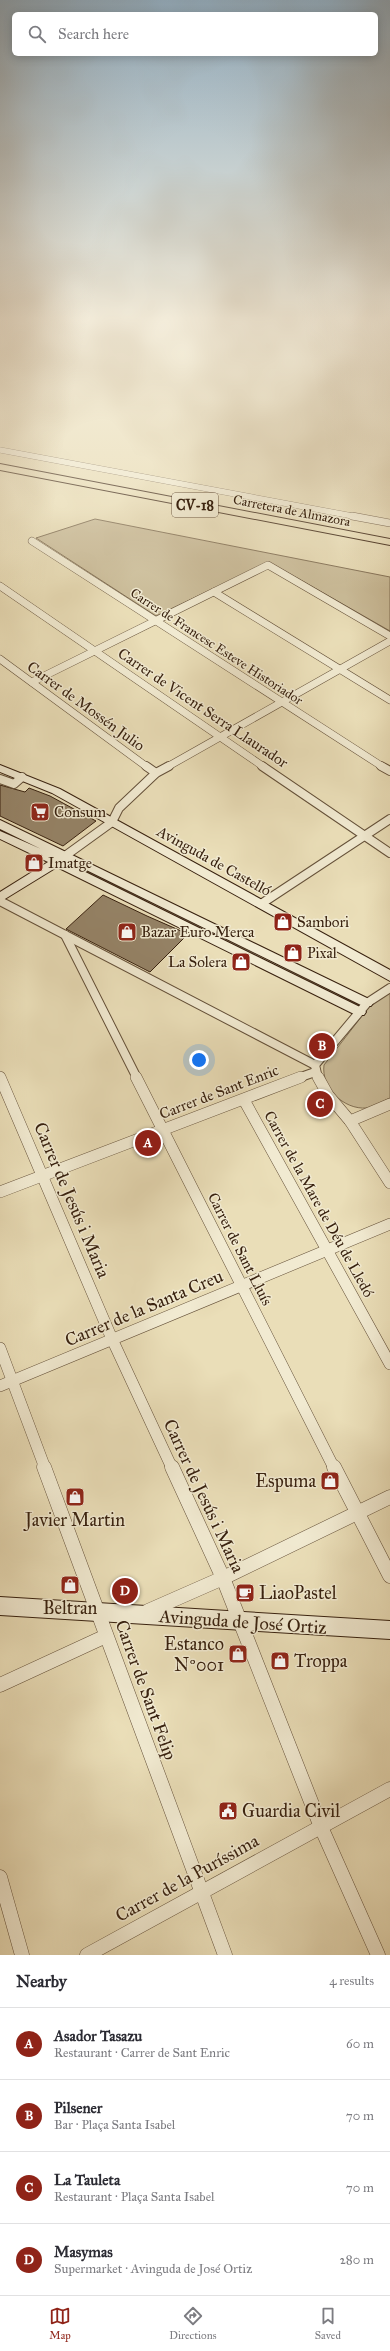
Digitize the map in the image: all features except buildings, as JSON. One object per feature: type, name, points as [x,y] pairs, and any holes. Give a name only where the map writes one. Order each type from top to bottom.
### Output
[{"type":"main road","name":"Carretera de Almazora","points":[[0,459],[390,533]]},
{"type":"main road","name":"Carretera de Almazora","points":[[0,467],[390,542]]},
{"type":"street","points":[[0,450],[390,523]]},
{"type":"street","name":"Carrer de Francesc Esteve Historiador","points":[[32,541],[390,771]]},
{"type":"street","points":[[32,682],[268,566],[390,636]]},
{"type":"street","name":"Carrer de Vicent Serra Llaurador","points":[[0,586],[390,853]]},
{"type":"street","points":[[214,592],[390,700]]},
{"type":"street","points":[[0,898],[112,822],[119,808],[156,773],[390,641]]},
{"type":"street","name":"Carrer de Mossén Julio","points":[[0,659],[156,773]]},
{"type":"street","name":"Avinguda de Castelló","points":[[0,768],[56,791],[390,976]]},
{"type":"street","points":[[0,779],[14,784],[22,777]]},
{"type":"street","points":[[261,904],[390,819]]},
{"type":"street","points":[[0,824],[58,858],[363,1007]]},
{"type":"street","points":[[0,835],[58,858]]},
{"type":"street","points":[[0,902],[315,1068],[318,1081],[350,1120],[390,1183]]},
{"type":"street","name":"Carrer de Sant Lluís","points":[[65,935],[240,1286],[390,1576]]},
{"type":"street","points":[[315,1068],[363,1007],[390,988]]},
{"type":"street","name":"Carrer de Sant Enric","points":[[0,1192],[244,1100],[315,1068]]},
{"type":"street","name":"Carrer de Jesús i Maria","points":[[0,1076],[112,1339],[223,1578],[320,1827],[378,1955]]},
{"type":"street","name":"Carrer de la Mare de Déu de Lledó","points":[[244,1100],[390,1364]]},
{"type":"street","points":[[350,1120],[390,1104]]},
{"type":"street","name":"Carrer de la Santa Creu","points":[[6,1384],[390,1224]]},
{"type":"street","name":"Carrer de Sant Felip","points":[[0,1348],[6,1384],[98,1612],[224,1955]]},
{"type":"street","points":[[140,1615],[223,1578],[390,1497]]},
{"type":"street","name":"Avinguda de José Ortiz","points":[[0,1606],[390,1630]]},
{"type":"street","points":[[0,1685],[106,1636]]},
{"type":"street","name":"Carrer de la Puríssima","points":[[87,1955],[390,1789]]},
{"type":"street","points":[[0,1877],[22,1955]]},
{"type":"shaded area","points":[[95,519],[390,577],[390,631],[269,562],[156,616],[36,538]]},
{"type":"shaded area","points":[[390,993],[390,1098],[367,1108],[358,1108],[335,1096],[326,1081],[324,1065],[372,1003]]},
{"type":"place","name":"Consum","points":[[40,812]]},
{"type":"place","name":"Imatge","points":[[34,863]]},
{"type":"place","name":"Sambori","points":[[283,922]]},
{"type":"place","name":"Bazar Euro Merca","points":[[127,932]]},
{"type":"place","name":"Pixal","points":[[293,953]]},
{"type":"place","name":"La Solera","points":[[241,962]]},
{"type":"place","name":"Pilsener","points":[[322,1046]]},
{"type":"place","name":"La Tauleta","points":[[320,1104]]},
{"type":"place","name":"Asador Tasazu","points":[[148,1143]]},
{"type":"place","name":"Espuma","points":[[330,1481]]},
{"type":"place","name":"Javier Martin","points":[[75,1497]]},
{"type":"place","name":"Beltran","points":[[70,1585]]},
{"type":"place","name":"Masymas","points":[[125,1591]]},
{"type":"place","name":"LiaoPastel","points":[[245,1593]]},
{"type":"place","name":"Estanco Nº001","points":[[238,1654]]},
{"type":"place","name":"Troppa","points":[[280,1661]]},
{"type":"place","name":"Guardia Civil","points":[[228,1811]]}]
